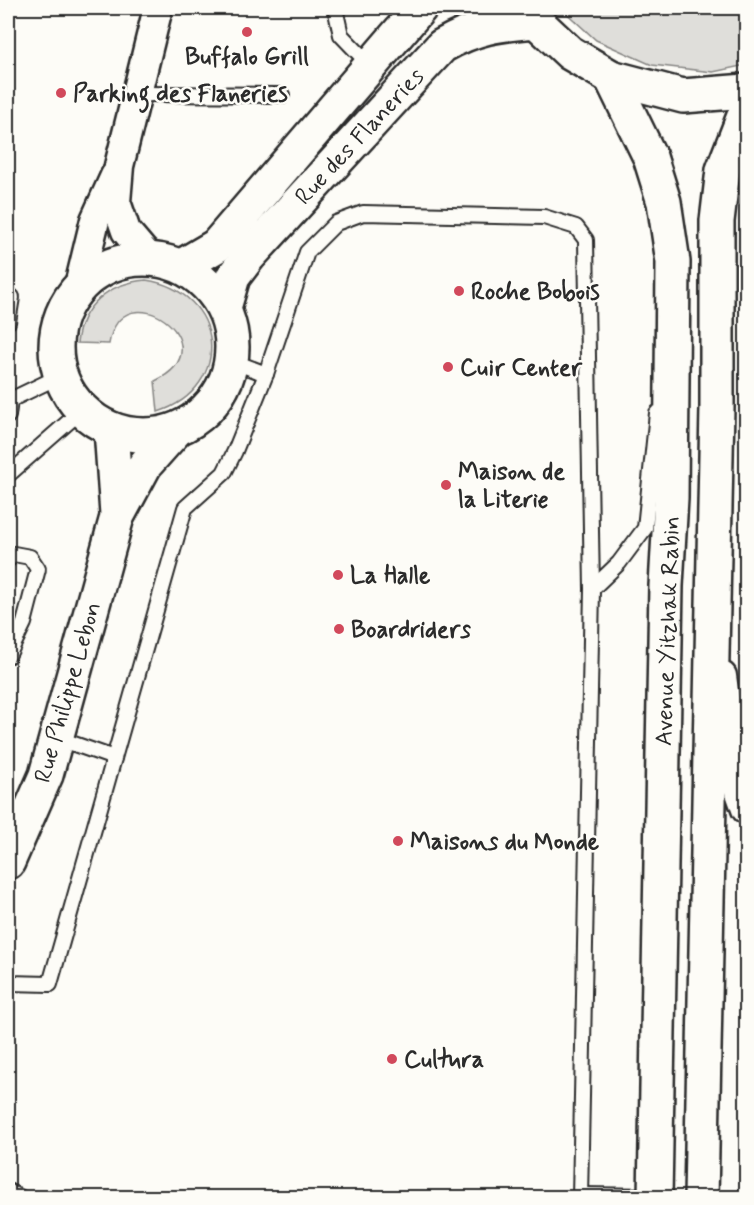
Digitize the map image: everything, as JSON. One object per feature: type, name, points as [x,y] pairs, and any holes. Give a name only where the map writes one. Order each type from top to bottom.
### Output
[{"type":"main road","name":"Rue des Flaneries","points":[[182,266],[216,246],[369,64],[420,8]]},
{"type":"main road","name":"Rue des Flaneries","points":[[224,308],[233,277],[249,256],[442,46],[477,29],[532,14]]},
{"type":"main road","points":[[532,14],[570,53],[611,77],[683,96],[747,91]]},
{"type":"main road","name":"Avenue Yitzhak Rabin","points":[[611,77],[650,157],[664,202],[673,262],[671,498],[666,586],[655,1197]]},
{"type":"main road","name":"Avenue Yitzhak Rabin","points":[[701,1197],[717,407],[717,221],[723,170],[747,111]]},
{"type":"main road","points":[[149,258],[182,266],[199,277],[213,291],[224,308],[232,334],[232,361],[226,383],[213,403],[197,418],[177,429],[155,435],[133,435],[111,429],[82,410],[69,395],[60,376],[56,358],[59,320],[79,286],[99,270],[123,260],[149,258]]},
{"type":"main road","name":"Rue Philippe Lebon","points":[[111,429],[117,517]]},
{"type":"main road","name":"Rue Philippe Lebon","points":[[8,862],[46,775],[117,517],[145,465],[177,429]]},
{"type":"street","points":[[149,258],[126,231],[116,202],[119,166],[158,8]]},
{"type":"street","points":[[79,286],[95,220],[119,166]]},
{"type":"street","points":[[712,598],[736,782],[747,809]]},
{"type":"lane","points":[[335,8],[342,35],[369,64]]},
{"type":"lane","points":[[136,94],[282,95]]},
{"type":"lane","points":[[8,983],[50,984],[185,508],[224,473],[266,374],[307,252],[336,223],[363,213],[544,216],[576,227],[586,240],[592,589],[580,1196],[655,1197]]},
{"type":"lane","points":[[592,589],[619,563],[645,528],[673,262]]},
{"type":"lane","points":[[8,322],[12,297]]},
{"type":"lane","points":[[232,361],[266,374]]},
{"type":"lane","points":[[8,416],[9,396],[60,376]]},
{"type":"lane","points":[[8,475],[82,410]]},
{"type":"lane","points":[[8,560],[14,554],[30,557],[38,569],[24,623],[8,656]]},
{"type":"lane","points":[[57,738],[114,758]]},
{"type":"lane","points":[[8,1191],[21,1197]]},
{"type":"shaded area","points":[[561,8],[746,8],[746,65],[713,72],[652,65],[596,40]]},
{"type":"shaded area","points":[[146,280],[172,288],[192,302],[205,320],[210,341],[209,362],[200,383],[183,400],[158,412],[155,381],[175,366],[181,350],[177,334],[165,320],[149,313],[132,312],[118,322],[109,344],[77,343],[84,318],[99,298],[120,286]]},
{"type":"place","name":"Buffalo Grill","points":[[247,32]]},
{"type":"place","name":"Parking des Flaneries","points":[[61,93]]},
{"type":"place","name":"Roche Bobois","points":[[459,291]]},
{"type":"place","name":"Cuir Center","points":[[448,367]]},
{"type":"place","name":"Maison de la Literie","points":[[446,485]]},
{"type":"place","name":"La Halle","points":[[338,575]]},
{"type":"place","name":"Boardriders","points":[[339,629]]},
{"type":"place","name":"Maisons du Monde","points":[[398,841]]},
{"type":"place","name":"Cultura","points":[[392,1059]]}]
